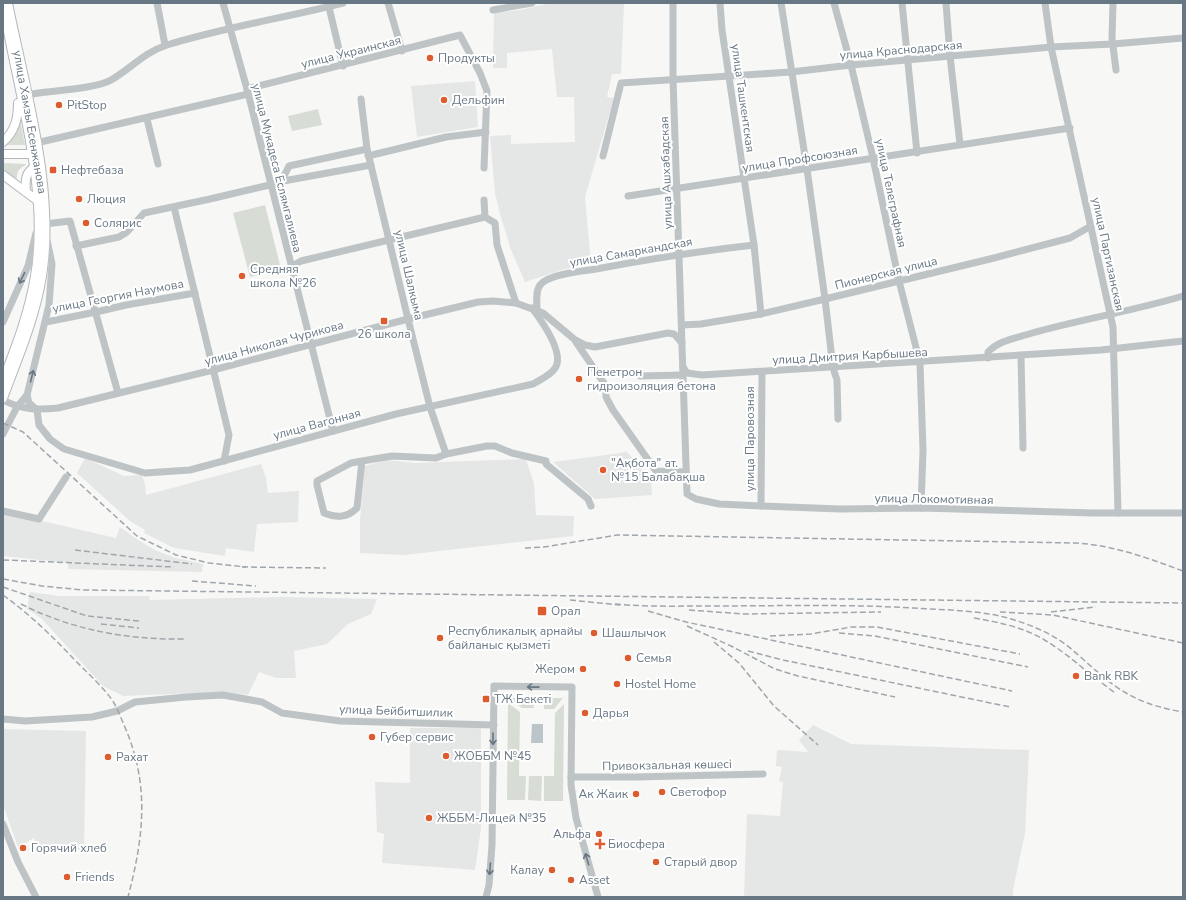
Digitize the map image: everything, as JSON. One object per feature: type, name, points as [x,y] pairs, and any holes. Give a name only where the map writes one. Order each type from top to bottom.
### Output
[{"type":"main road","name":"улица Хамзы Есенжанова","points":[[8,3],[9,38],[27,95],[36,143],[34,154]]},
{"type":"main road","name":"улица Хамзы Есенжанова","points":[[3,4],[19,90],[34,154],[46,234],[42,276],[35,308],[6,379]]},
{"type":"main road","points":[[3,142],[15,127],[19,90]]},
{"type":"main road","points":[[3,154],[34,154]]},
{"type":"main road","name":"улица Хамзы Есенжанова","points":[[6,379],[29,307],[35,276],[39,234],[36,166]]},
{"type":"main road","points":[[26,192],[26,178],[28,172],[36,166]]},
{"type":"main road","points":[[3,175],[38,201]]},
{"type":"main road","points":[[3,399],[6,379]]},
{"type":"street","points":[[157,3],[165,45]]},
{"type":"street","name":"улица Мукадеса Еслямгалиева","points":[[223,3],[248,91],[270,185],[333,431]]},
{"type":"street","points":[[27,95],[96,85],[110,81],[145,55],[165,45],[229,28],[343,3]]},
{"type":"street","points":[[388,3],[402,51]]},
{"type":"street","points":[[493,10],[532,3]]},
{"type":"street","name":"улица Ашхабадская","points":[[673,3],[683,367]]},
{"type":"street","name":"улица Ташкентская","points":[[720,3],[729,77],[754,245],[761,314]]},
{"type":"street","points":[[780,3],[807,169],[833,368],[837,380],[838,419]]},
{"type":"street","name":"улица Телеграфная","points":[[834,3],[851,65],[873,158],[898,281],[920,363],[923,450],[922,508]]},
{"type":"street","points":[[902,3],[909,60],[917,153]]},
{"type":"street","points":[[946,3],[950,56],[960,144]]},
{"type":"street","name":"улица Партизанская","points":[[1045,3],[1051,47],[1091,226],[1115,349],[1118,513]]},
{"type":"street","points":[[1113,3],[1113,44],[1116,70]]},
{"type":"street","points":[[329,5],[343,66]]},
{"type":"street","name":"улица Украинская","points":[[36,143],[147,119],[460,36],[480,73],[487,91],[486,132]]},
{"type":"street","name":"улица Краснодарская","points":[[603,156],[621,83],[729,77],[1051,47],[1113,44],[1183,38]]},
{"type":"street","name":"улица Шалкыма","points":[[361,99],[368,153],[430,407],[446,454]]},
{"type":"street","points":[[147,119],[158,164]]},
{"type":"street","name":"улица Профсоюзная","points":[[628,196],[873,158],[917,153],[960,144],[1070,128]]},
{"type":"street","points":[[278,182],[283,178],[289,166],[368,153],[446,137],[486,132],[484,168]]},
{"type":"street","points":[[76,246],[120,237],[144,213],[278,182],[371,165]]},
{"type":"street","points":[[484,200],[485,217]]},
{"type":"street","points":[[174,207],[229,435],[224,461]]},
{"type":"street","points":[[3,322],[30,260],[38,213]]},
{"type":"street","points":[[291,267],[301,261],[485,217],[495,223],[497,245],[516,303]]},
{"type":"street","points":[[45,224],[70,221],[118,393]]},
{"type":"street","name":"Пионерская улица","points":[[682,325],[701,324],[761,314],[825,299],[1070,238],[1091,226]]},
{"type":"street","points":[[3,434],[17,408],[27,395],[46,322],[52,272],[46,234]]},
{"type":"street","name":"улица Самаркандская","points":[[534,309],[540,284],[545,280],[573,273],[680,253],[754,245]]},
{"type":"street","name":"улица Георгия Наумова","points":[[46,322],[126,305],[195,293]]},
{"type":"street","points":[[988,358],[988,352],[994,346],[1003,342],[1057,326],[1183,296]]},
{"type":"street","name":"улица Николая Чурикова","points":[[17,408],[37,410],[58,408],[478,302],[505,301],[534,309],[543,313],[574,339]]},
{"type":"street","name":"улица Вагонная","points":[[37,410],[38,425],[50,439],[64,449],[145,473],[190,470],[333,431],[533,384],[551,373],[557,364],[556,349],[534,309]]},
{"type":"street","points":[[574,339],[585,345],[595,347],[668,333],[674,334],[682,343]]},
{"type":"street","points":[[574,339],[606,386],[606,397],[613,410],[656,471],[686,472],[683,367]]},
{"type":"street","name":"улица Дмитрия Карбышева","points":[[683,367],[687,372],[697,375],[762,372],[1021,356],[1115,349],[1183,341]]},
{"type":"street","points":[[1021,356],[1023,448]]},
{"type":"street","name":"улица Паровозная","points":[[761,506],[762,372]]},
{"type":"street","points":[[640,376],[683,375]]},
{"type":"street","points":[[27,395],[29,403],[37,410]]},
{"type":"street","points":[[3,399],[17,408]]},
{"type":"street","points":[[362,461],[357,508],[351,514],[344,517],[324,514],[317,481],[351,463],[362,461],[392,456],[436,458],[446,454],[487,446],[495,446],[512,453],[546,461],[546,464],[588,500],[591,506]]},
{"type":"street","name":"улица Локомотивная","points":[[686,472],[687,494],[696,499],[719,504],[840,509],[922,508],[1118,513],[1183,513]]},
{"type":"street","points":[[3,511],[39,520],[66,477]]},
{"type":"street","points":[[486,897],[489,885],[492,845],[494,686],[572,687],[571,777],[576,818],[598,897]]},
{"type":"street","name":"улица Бейбитшилик","points":[[3,719],[25,722],[92,717],[117,711],[135,702],[223,695],[262,702],[282,713],[340,721],[494,725]]},
{"type":"street","name":"Привокзальная көшесі","points":[[571,777],[763,774]]},
{"type":"street","points":[[3,824],[18,862],[36,897]]},
{"type":"shaded area","points":[[550,3],[624,3],[621,74],[612,74],[607,97],[614,98],[585,197],[591,263],[565,269],[525,282],[511,250],[500,214],[495,193],[490,136],[511,135],[511,144],[575,142],[574,97],[557,97],[552,49],[507,53],[507,68],[493,68],[494,13],[520,10]]},
{"type":"shaded area","name":"Дельфин","points":[[475,81],[478,127],[417,137],[411,86]]},
{"type":"shaded area","points":[[318,109],[322,125],[292,131],[288,116]]},
{"type":"shaded area","points":[[20,120],[25,145],[4,145],[17,132]]},
{"type":"shaded area","points":[[3,163],[26,165],[18,170],[17,179],[3,171]]},
{"type":"shaded area","points":[[265,205],[281,269],[250,277],[233,213]]},
{"type":"shaded area","name":"\"Ақбота\" ат. №15 Балабақша","points":[[626,451],[651,479],[652,495],[595,499],[553,462],[621,453]]},
{"type":"shaded area","points":[[85,458],[124,476],[142,475],[146,495],[261,464],[266,478],[268,493],[299,491],[298,522],[257,524],[254,552],[226,548],[225,556],[174,548],[144,533],[145,530],[130,521],[77,473]]},
{"type":"shaded area","points":[[526,459],[534,484],[536,515],[574,516],[573,536],[404,555],[360,553],[360,520],[365,466],[387,460],[415,463]]},
{"type":"shaded area","points":[[3,512],[116,538],[120,527],[157,551],[176,558],[203,564],[202,572],[68,569],[68,563],[3,556]]},
{"type":"shaded area","points":[[30,592],[59,596],[149,596],[150,600],[282,597],[377,599],[371,614],[348,624],[327,644],[294,651],[296,678],[277,678],[259,672],[248,695],[224,692],[123,696],[103,686],[41,618],[27,609]]},
{"type":"shaded area","points":[[510,698],[534,698],[534,708],[522,708]]},
{"type":"shaded area","points":[[544,698],[563,698],[554,709],[544,709]]},
{"type":"shaded area","points":[[508,703],[520,712],[519,776],[526,776],[525,800],[507,800]]},
{"type":"shaded area","points":[[564,704],[563,801],[544,801],[544,776],[554,776],[555,713]]},
{"type":"shaded area","points":[[532,724],[543,724],[543,743],[531,743]]},
{"type":"shaded area","points":[[813,725],[851,744],[1029,750],[1025,833],[1013,890],[1013,897],[744,897],[747,814],[780,816],[783,782],[779,781],[782,767],[776,766],[777,750],[808,752],[799,740]]},
{"type":"shaded area","points":[[410,728],[481,728],[481,828],[475,870],[382,863],[384,834],[377,832],[375,782],[410,783]]},
{"type":"shaded area","points":[[3,729],[86,731],[84,850],[32,848],[21,853],[37,844],[34,838],[18,847],[3,805]]},
{"type":"shaded area","points":[[529,776],[542,776],[541,801],[528,800]]},
{"type":"railway","points":[[3,423],[23,432],[137,536],[176,555],[209,563],[246,567]]},
{"type":"railway","points":[[525,548],[544,547],[617,535],[1076,543],[1117,549],[1183,571]]},
{"type":"railway","points":[[75,550],[192,564]]},
{"type":"railway","points":[[3,560],[174,567]]},
{"type":"railway","points":[[242,567],[326,568]]},
{"type":"railway","points":[[3,579],[42,586],[83,590],[1183,603]]},
{"type":"railway","points":[[192,581],[256,586]]},
{"type":"railway","points":[[3,587],[87,616],[139,621]]},
{"type":"railway","points":[[3,595],[38,624],[100,685],[114,703],[124,725],[138,768],[142,810],[138,853],[128,897]]},
{"type":"railway","points":[[570,600],[620,605]]},
{"type":"railway","points":[[21,604],[60,621],[101,632],[142,638],[184,639]]},
{"type":"railway","points":[[615,604],[638,606],[862,606],[959,611],[1004,617],[1051,635],[1073,650],[1102,676],[1133,697],[1154,705],[1183,712]]},
{"type":"railway","points":[[1051,612],[1096,607]]},
{"type":"railway","points":[[689,610],[744,614],[881,612]]},
{"type":"railway","points":[[648,611],[686,622],[1012,691]]},
{"type":"railway","points":[[1000,612],[1053,615],[1183,643]]},
{"type":"railway","points":[[974,618],[992,621],[1027,631],[1062,651],[1091,675]]},
{"type":"railway","points":[[101,624],[139,628]]},
{"type":"railway","points":[[687,626],[731,646],[775,669],[798,676],[895,697]]},
{"type":"railway","points":[[770,636],[811,634],[851,627],[877,627],[1020,654]]},
{"type":"railway","points":[[839,633],[875,636],[1028,667]]},
{"type":"railway","points":[[714,642],[739,663],[774,706],[818,745]]},
{"type":"railway","points":[[748,651],[783,660],[1010,707]]},
{"type":"railway","points":[[1102,683],[1115,693]]},
{"type":"place","name":"Продукты","points":[[430,58]]},
{"type":"place","name":"Дельфин","points":[[444,100]]},
{"type":"place","name":"PitStop","points":[[59,105]]},
{"type":"place","name":"Нефтебаза","points":[[53,170]]},
{"type":"place","name":"Люция","points":[[79,199]]},
{"type":"place","name":"Солярис","points":[[86,223]]},
{"type":"place","name":"Средняя школа №26","points":[[242,276]]},
{"type":"place","name":"26 школа","points":[[384,321]]},
{"type":"place","name":"Пенетрон гидроизоляция бетона","points":[[579,379]]},
{"type":"place","name":"\"Ақбота\" ат. №15 Балабақша","points":[[603,470]]},
{"type":"place","name":"Орал","points":[[542,611]]},
{"type":"place","name":"Шашлычок","points":[[594,633]]},
{"type":"place","name":"Республикалық арнайы байланыс қызметі","points":[[440,638]]},
{"type":"place","name":"Семья","points":[[628,658]]},
{"type":"place","name":"Жером","points":[[583,669]]},
{"type":"place","name":"Bank RBK","points":[[1076,676]]},
{"type":"place","name":"Hostel Home","points":[[617,684]]},
{"type":"place","name":"ТЖ Бекеті","points":[[486,699]]},
{"type":"place","name":"Дарья","points":[[585,713]]},
{"type":"place","name":"Губер сервис","points":[[372,737]]},
{"type":"place","name":"ЖОББМ №45","points":[[446,756]]},
{"type":"place","name":"Рахат","points":[[108,757]]},
{"type":"place","name":"Светофор","points":[[662,792]]},
{"type":"place","name":"Ак Жаик","points":[[636,794]]},
{"type":"place","name":"ЖББМ-Лицей №35","points":[[429,818]]},
{"type":"place","name":"Альфа","points":[[599,834]]},
{"type":"place","name":"Биосфера","points":[[600,844]]},
{"type":"place","name":"Горячий хлеб","points":[[23,848]]},
{"type":"place","name":"Старый двор","points":[[656,862]]},
{"type":"place","name":"Калау","points":[[552,870]]},
{"type":"place","name":"Friends","points":[[67,877]]},
{"type":"place","name":"Asset","points":[[571,880]]}]
